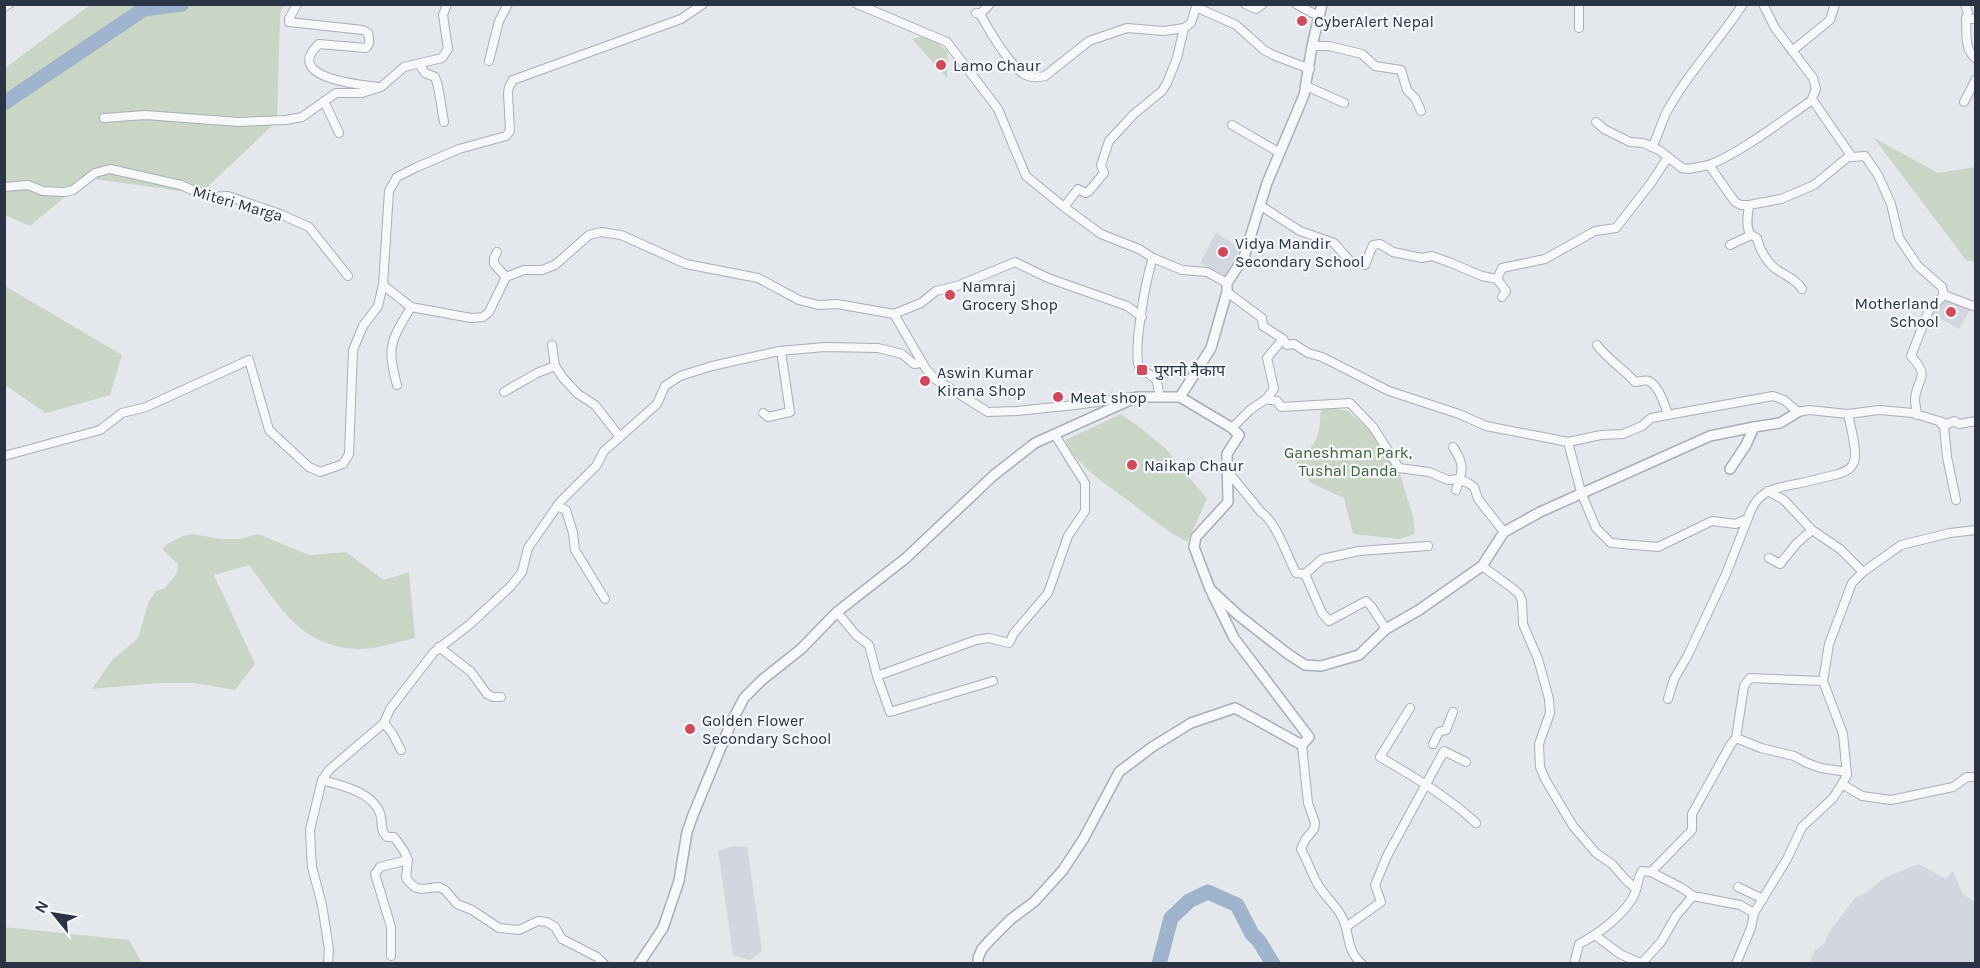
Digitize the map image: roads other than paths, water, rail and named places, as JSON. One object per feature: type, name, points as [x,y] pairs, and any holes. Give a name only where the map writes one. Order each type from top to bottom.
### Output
[{"type":"street","points":[[4,7],[9,4]]},
{"type":"street","points":[[297,4],[289,22],[363,30],[368,33],[369,45],[366,48],[319,44],[313,50],[310,62],[312,68],[325,77],[381,87]]},
{"type":"street","points":[[104,118],[145,115],[239,122],[302,117],[336,93],[362,93],[381,87],[404,67],[442,58],[448,50],[443,15],[447,4]]},
{"type":"street","points":[[489,61],[498,21],[508,4]]},
{"type":"street","points":[[4,456],[100,430],[122,413],[146,407],[249,360],[269,430],[309,467],[320,471],[343,464],[349,454],[353,350],[363,326],[378,306],[383,285],[389,191],[397,177],[459,149],[506,136],[510,131],[508,93],[513,81],[681,19],[703,4]]},
{"type":"street","points":[[857,4],[947,42],[998,109],[1026,176],[1101,234],[1182,270],[1207,272],[1262,318],[1263,326],[1283,339],[1287,345],[1294,344],[1308,353],[1322,357],[1400,395],[1459,414],[1486,426],[1568,442],[1601,435],[1623,434],[1642,426],[1651,418],[1773,396],[1784,400],[1798,412]]},
{"type":"street","points":[[990,4],[978,13],[997,42],[1023,74],[1036,78],[1045,76],[1089,41],[1128,28],[1164,32],[1184,28],[1191,23],[1197,6],[1236,25],[1273,55],[1310,69]]},
{"type":"street","points":[[1245,4],[1256,9],[1263,4]]},
{"type":"street","points":[[1296,4],[1318,16]]},
{"type":"street","points":[[1180,397],[1211,348],[1227,287],[1244,257],[1267,183],[1296,119],[1310,69],[1312,46],[1322,4]]},
{"type":"street","points":[[1579,4],[1580,28]]},
{"type":"street","points":[[1652,147],[1666,114],[1696,68],[1743,4]]},
{"type":"street","points":[[1596,122],[1604,129],[1630,142],[1643,143],[1652,147],[1688,170],[1709,165],[1753,141],[1812,101],[1816,88],[1814,78],[1775,28],[1763,4]]},
{"type":"street","points":[[1792,51],[1830,20],[1835,4]]},
{"type":"street","points":[[1965,4],[1968,13],[1966,19],[1967,47],[1969,54],[1976,59]]},
{"type":"street","points":[[1966,19],[1976,19]]},
{"type":"street","points":[[1064,207],[1078,189],[1086,193],[1089,191],[1104,172],[1101,165],[1109,141],[1134,114],[1162,91],[1177,58],[1184,28]]},
{"type":"street","points":[[1312,46],[1329,46],[1362,54],[1375,66],[1401,70],[1407,90],[1415,98],[1421,111]]},
{"type":"street","points":[[419,64],[425,73],[435,77],[444,122]]},
{"type":"street","points":[[1965,102],[1976,80]]},
{"type":"street","points":[[1306,86],[1344,103]]},
{"type":"street","points":[[324,101],[339,133]]},
{"type":"street","points":[[1812,101],[1852,157]]},
{"type":"street","points":[[1232,125],[1280,153]]},
{"type":"street","points":[[1709,165],[1735,202],[1749,205],[1781,199],[1814,185],[1848,157],[1865,156],[1872,165],[1891,204],[1899,238],[1918,266],[1942,287],[1944,295]]},
{"type":"street","points":[[1497,279],[1502,268],[1545,260],[1595,231],[1616,228],[1668,157]]},
{"type":"street","name":"Miteri Marga","points":[[4,187],[28,185],[43,191],[65,192],[73,190],[95,173],[110,169],[181,185],[207,197],[228,196],[309,227],[348,276]]},
{"type":"street","points":[[1749,205],[1748,232],[1757,238],[1761,249],[1773,266],[1794,280],[1802,290]]},
{"type":"street","points":[[1261,206],[1300,231],[1334,243],[1350,261],[1365,265],[1373,245],[1380,244],[1393,252],[1422,258],[1431,256],[1482,276],[1497,279],[1506,291],[1502,297]]},
{"type":"street","points":[[383,285],[411,307],[471,318],[483,317],[489,312],[507,277],[524,270],[542,270],[555,265],[588,235],[601,232],[621,235],[686,264],[758,278],[799,300],[818,304],[837,304],[894,314],[921,303],[936,291],[957,286],[1015,262],[1048,278],[1127,306],[1142,317]]},
{"type":"street","points":[[1730,245],[1751,235]]},
{"type":"street","points":[[497,252],[494,264],[507,277]]},
{"type":"street","points":[[1153,258],[1139,330],[1137,361],[1139,367],[1158,382],[1159,396]]},
{"type":"street","points":[[1944,295],[1976,307]]},
{"type":"street","points":[[1917,415],[1915,399],[1923,376],[1921,366],[1911,356],[1929,310],[1944,295]]},
{"type":"street","points":[[397,386],[390,352],[396,333],[411,307]]},
{"type":"street","points":[[894,314],[922,363],[935,379],[988,412],[1017,411],[1137,397],[1180,397],[1232,428],[1239,435],[1227,454],[1228,502],[1196,537],[1194,547],[1210,589],[1234,638],[1251,663],[1307,732],[1309,737],[1302,745],[1308,803],[1315,823],[1314,829],[1301,849],[1317,883],[1341,914],[1350,948],[1354,957],[1362,963]]},
{"type":"street","points":[[1232,428],[1250,410],[1266,399],[1274,388],[1267,358],[1283,339]]},
{"type":"street","points":[[552,345],[555,366],[578,394],[595,405],[620,437]]},
{"type":"street","points":[[1597,345],[1635,382],[1646,380],[1651,382],[1663,398],[1668,415]]},
{"type":"street","points":[[328,963],[329,949],[322,905],[312,867],[310,830],[322,780],[329,770],[384,723],[390,709],[439,647],[469,625],[511,586],[522,572],[528,548],[557,506],[596,466],[604,451],[657,404],[665,386],[672,380],[730,361],[781,351],[825,347],[878,348],[902,354],[914,364],[922,363]]},
{"type":"street","points":[[763,413],[768,417],[790,412],[781,351]]},
{"type":"street","points":[[504,392],[537,373],[555,366]]},
{"type":"street","points":[[639,963],[663,928],[679,881],[687,832],[731,723],[744,698],[762,680],[801,649],[837,612],[906,558],[994,475],[1035,443],[1137,397]]},
{"type":"street","points":[[1266,399],[1277,401],[1281,407],[1350,403],[1373,427],[1399,468],[1429,472],[1452,480],[1460,480],[1474,487],[1478,499],[1503,532]]},
{"type":"street","points":[[1210,589],[1238,615],[1305,665],[1328,665],[1359,655],[1386,629],[1419,610],[1482,566],[1503,532],[1581,492],[1653,463],[1710,436],[1780,423],[1798,412],[1809,410],[1848,414],[1879,410],[1917,415],[1948,424],[1954,421],[1959,424],[1976,421]]},
{"type":"street","points":[[1668,699],[1674,679],[1689,655],[1726,574],[1751,507],[1757,499],[1780,485],[1822,478],[1849,469],[1853,465],[1855,456],[1848,414]]},
{"type":"street","points":[[1938,420],[1944,427],[1950,476],[1956,500]]},
{"type":"street","points":[[1730,469],[1754,428]]},
{"type":"street","points":[[877,676],[976,640],[989,639],[1009,643],[1014,633],[1048,593],[1068,536],[1085,511],[1085,483],[1055,435]]},
{"type":"street","points":[[1568,442],[1581,492],[1596,528],[1611,543],[1658,547],[1712,521],[1736,524],[1748,518]]},
{"type":"street","points":[[1453,447],[1462,460],[1460,480],[1456,490]]},
{"type":"street","points":[[1229,473],[1266,516],[1282,542],[1296,573],[1305,574],[1322,559],[1359,551],[1428,546]]},
{"type":"street","points":[[1768,491],[1784,500],[1812,530],[1840,549],[1863,572]]},
{"type":"street","points":[[557,506],[566,510],[575,550],[605,599]]},
{"type":"street","points":[[1769,558],[1780,564],[1797,543],[1812,530]]},
{"type":"street","points":[[1736,963],[1751,928],[1754,913],[1787,859],[1802,827],[1833,798],[1847,772],[1844,734],[1822,681],[1829,644],[1852,583],[1863,572],[1901,545],[1950,532],[1976,531]]},
{"type":"street","points":[[1482,566],[1519,594],[1522,601],[1523,624],[1538,659],[1549,699],[1550,713],[1539,744],[1540,767],[1545,779],[1573,826],[1596,853],[1612,864],[1636,889]]},
{"type":"street","points":[[1305,574],[1322,613],[1329,621],[1366,601],[1386,629]]},
{"type":"street","points":[[837,612],[856,635],[869,645],[890,712],[993,681]]},
{"type":"street","points":[[439,647],[471,672],[487,694],[493,698],[501,697]]},
{"type":"street","points":[[1651,872],[1692,830],[1692,814],[1736,738],[1744,686],[1750,678],[1822,681]]},
{"type":"street","points":[[978,963],[982,949],[991,939],[1011,919],[1034,902],[1063,870],[1084,838],[1119,772],[1152,747],[1191,723],[1235,708],[1302,745]]},
{"type":"street","points":[[1410,708],[1380,757],[1452,802],[1476,823]]},
{"type":"street","points":[[1452,712],[1446,730],[1438,732],[1429,742],[1466,762]]},
{"type":"street","points":[[384,723],[401,750]]},
{"type":"street","points":[[1736,738],[1761,748],[1794,756],[1821,768],[1847,772]]},
{"type":"street","points":[[1346,927],[1381,902],[1375,885],[1387,856],[1444,751]]},
{"type":"street","points":[[1842,784],[1862,796],[1891,800],[1953,787],[1967,777],[1976,777]]},
{"type":"street","points":[[322,780],[346,787],[367,798],[376,806],[383,832],[387,837],[394,837],[408,860],[406,878],[411,885],[425,890],[439,887],[445,890],[457,904],[472,910],[500,928],[519,930],[538,921],[547,922],[555,927],[562,939],[604,963]]},
{"type":"street","points":[[391,956],[391,927],[375,874],[380,867],[408,860]]},
{"type":"street","points":[[1574,963],[1579,944],[1596,936],[1626,906],[1636,889],[1636,881],[1642,872],[1651,872],[1693,896],[1740,905],[1754,913]]},
{"type":"street","points":[[1738,887],[1762,899]]},
{"type":"street","points":[[1596,936],[1620,954],[1640,963],[1661,942],[1676,916],[1693,896]]},
{"type":"waterway","points":[[4,103],[144,9],[182,4]]},
{"type":"waterway","points":[[1159,964],[1171,918],[1189,901],[1208,892],[1237,905],[1252,934],[1273,964]]},
{"type":"place","name":"CyberAlert Nepal","points":[[1302,21]]},
{"type":"place","name":"Lamo Chaur","points":[[941,65]]},
{"type":"place","name":"Vidya Mandir Secondary School","points":[[1223,252]]},
{"type":"place","name":"Namraj Grocery Shop","points":[[950,295]]},
{"type":"place","name":"Motherland School","points":[[1951,312]]},
{"type":"place","name":"पुरानो नैकाप","points":[[1142,370]]},
{"type":"place","name":"Aswin Kumar Kirana Shop","points":[[925,381]]},
{"type":"place","name":"Meat shop","points":[[1058,397]]},
{"type":"place","name":"Naikap Chaur","points":[[1132,465]]},
{"type":"place","name":"Golden Flower Secondary School","points":[[690,729]]},
{"type":"park label","name":"Ganeshman Park, Tushal Danda","points":[[1348,461]]}]
